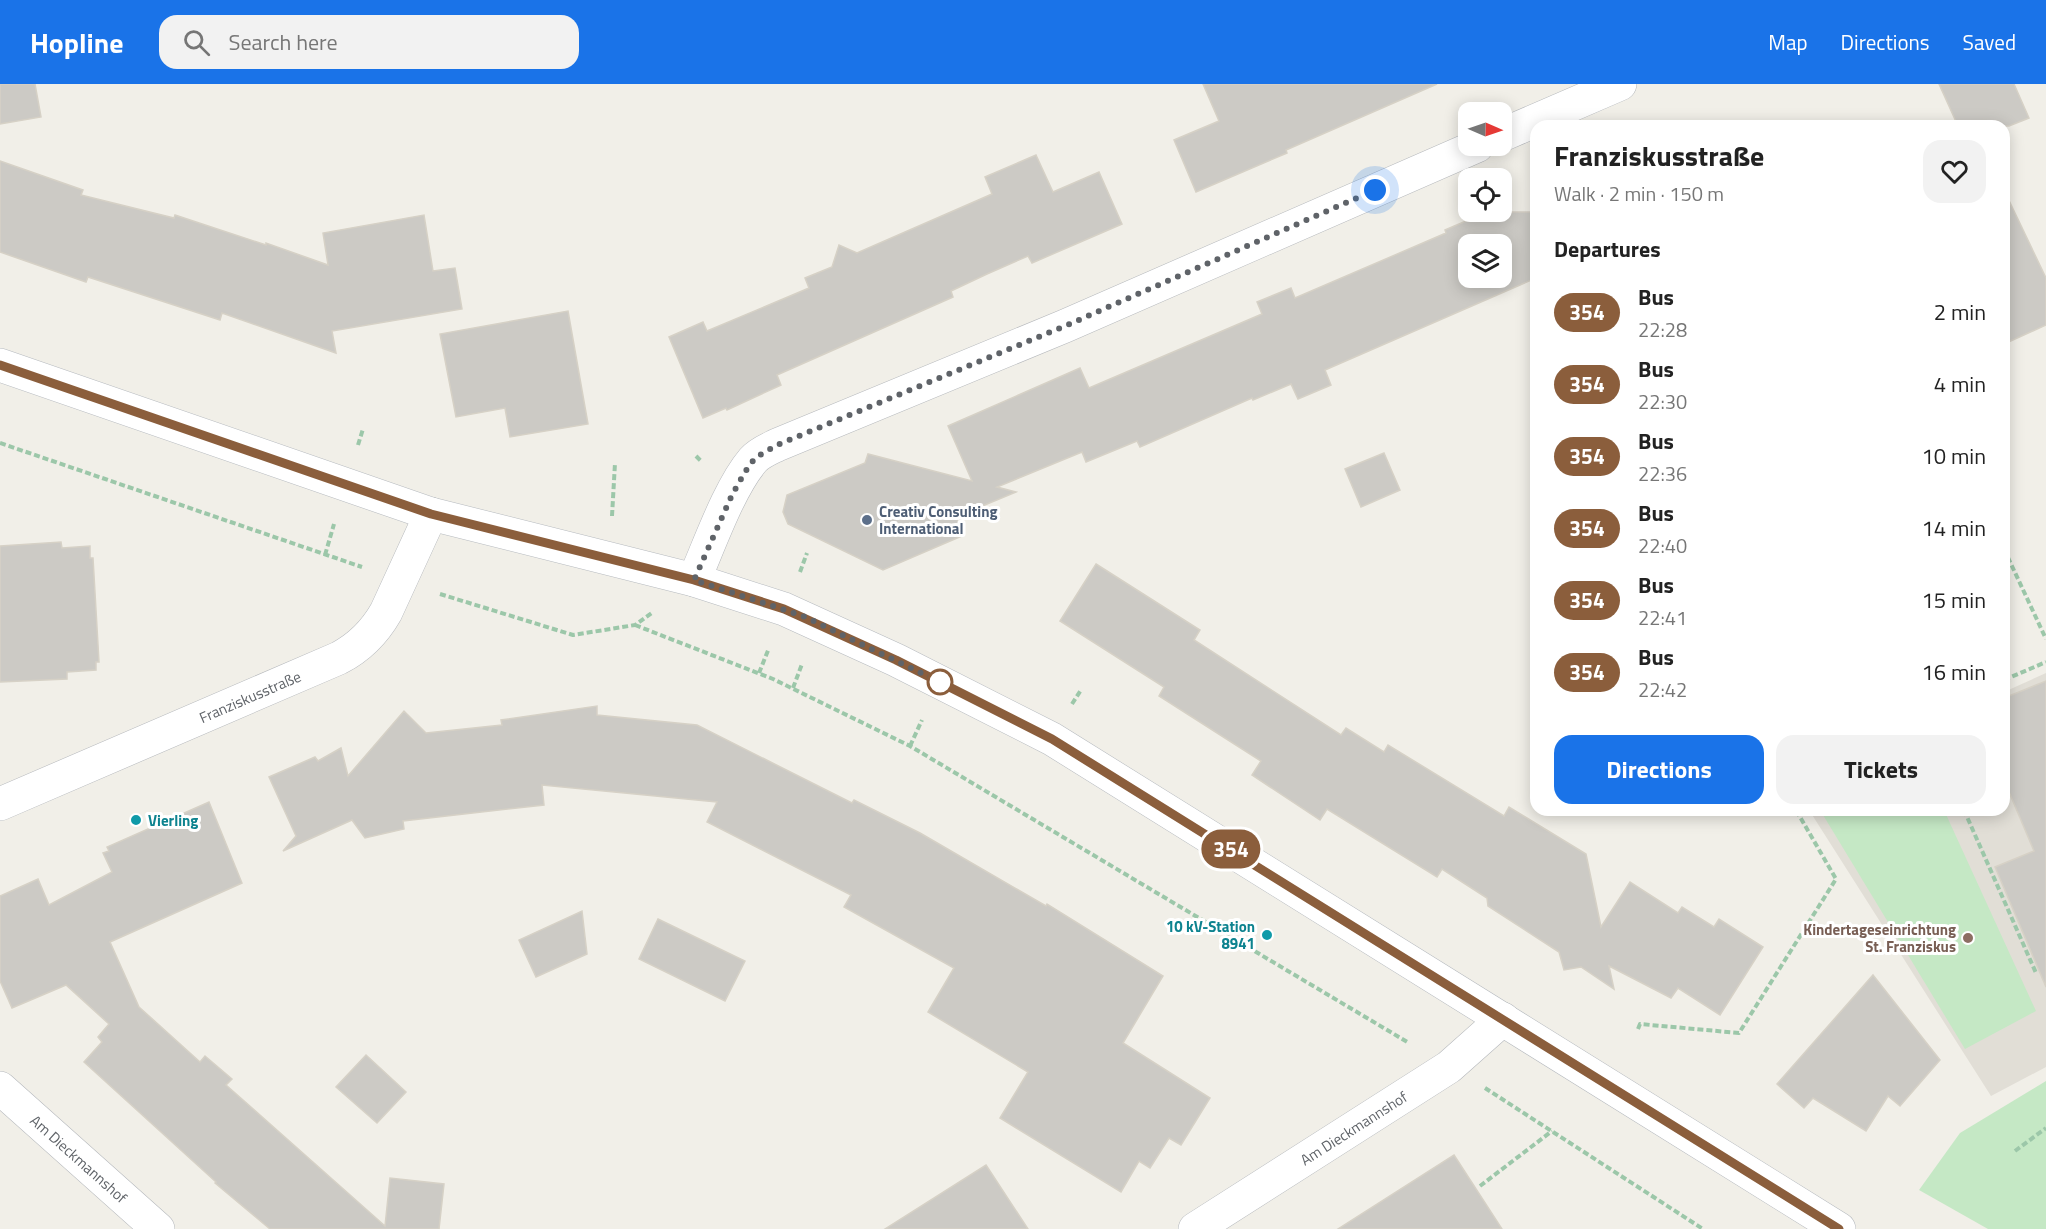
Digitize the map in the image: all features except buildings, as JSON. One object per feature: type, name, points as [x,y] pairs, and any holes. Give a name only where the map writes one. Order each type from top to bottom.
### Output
[{"type":"street","points":[[1537,120],[1620,84]]},
{"type":"street","points":[[1512,131],[1530,123]]},
{"type":"street","points":[[694,580],[732,495],[745,472],[755,458],[777,445],[1065,326],[1458,154]]},
{"type":"street","points":[[0,365],[431,514],[694,580],[803,616],[1052,739],[1839,1229]]},
{"type":"street","name":"Franziskusstraße","points":[[0,804],[354,650],[378,626],[386,612],[431,514]]},
{"type":"street","name":"Am Dieckmannshof","points":[[1195,1229],[1449,1067],[1503,1019]]},
{"type":"street","name":"Am Dieckmannshof","points":[[0,1088],[158,1229]]},
{"type":"path","points":[[358,446],[363,429]]},
{"type":"path","points":[[0,443],[345,562]]},
{"type":"path","points":[[612,511],[615,463]]},
{"type":"path","points":[[325,555],[333,529]]},
{"type":"path","points":[[803,563],[807,553]]},
{"type":"path","points":[[2010,562],[2046,639]]},
{"type":"path","points":[[446,596],[573,634],[635,625],[793,688],[910,746],[1410,1043]]},
{"type":"path","points":[[759,673],[768,650]]},
{"type":"path","points":[[2010,677],[2046,662]]},
{"type":"path","points":[[793,688],[802,664]]},
{"type":"path","points":[[1069,711],[1080,690]]},
{"type":"path","points":[[910,746],[923,716]]},
{"type":"path","points":[[1638,1029],[1640,1024],[1739,1033],[1836,879],[1799,816]]},
{"type":"path","points":[[1967,816],[2036,973]]},
{"type":"path","points":[[1476,1082],[1703,1229]]},
{"type":"path","points":[[2015,1151],[2046,1128]]},
{"type":"path","points":[[1480,1186],[1552,1131]]},
{"type":"shaded area","name":"Kindertageseinrichtung St. Franziskus","points":[[2046,673],[2046,1067],[1991,1096],[1813,816],[2010,816],[2010,689]]},
{"type":"green space","points":[[1824,816],[1947,816],[2036,1011],[1965,1049]]},
{"type":"green space","points":[[2046,1081],[2046,1229],[1988,1229],[1919,1190],[1960,1133]]},
{"type":"bus line","name":"354","points":[[0,365],[431,514],[694,580],[803,616],[1052,739],[1839,1229]]},
{"type":"place","name":"Creativ Consulting International","points":[[867,520]]},
{"type":"place","name":"Vierling","points":[[136,820]]},
{"type":"place","name":"10 kV-Station 8941","points":[[1267,935]]},
{"type":"place","name":"Kindertageseinrichtung St. Franziskus","points":[[1968,938]]},
{"type":"route","points":[[940,682],[803,616],[694,580],[732,495],[755,458],[777,445],[1065,326],[1375,190]]}]
